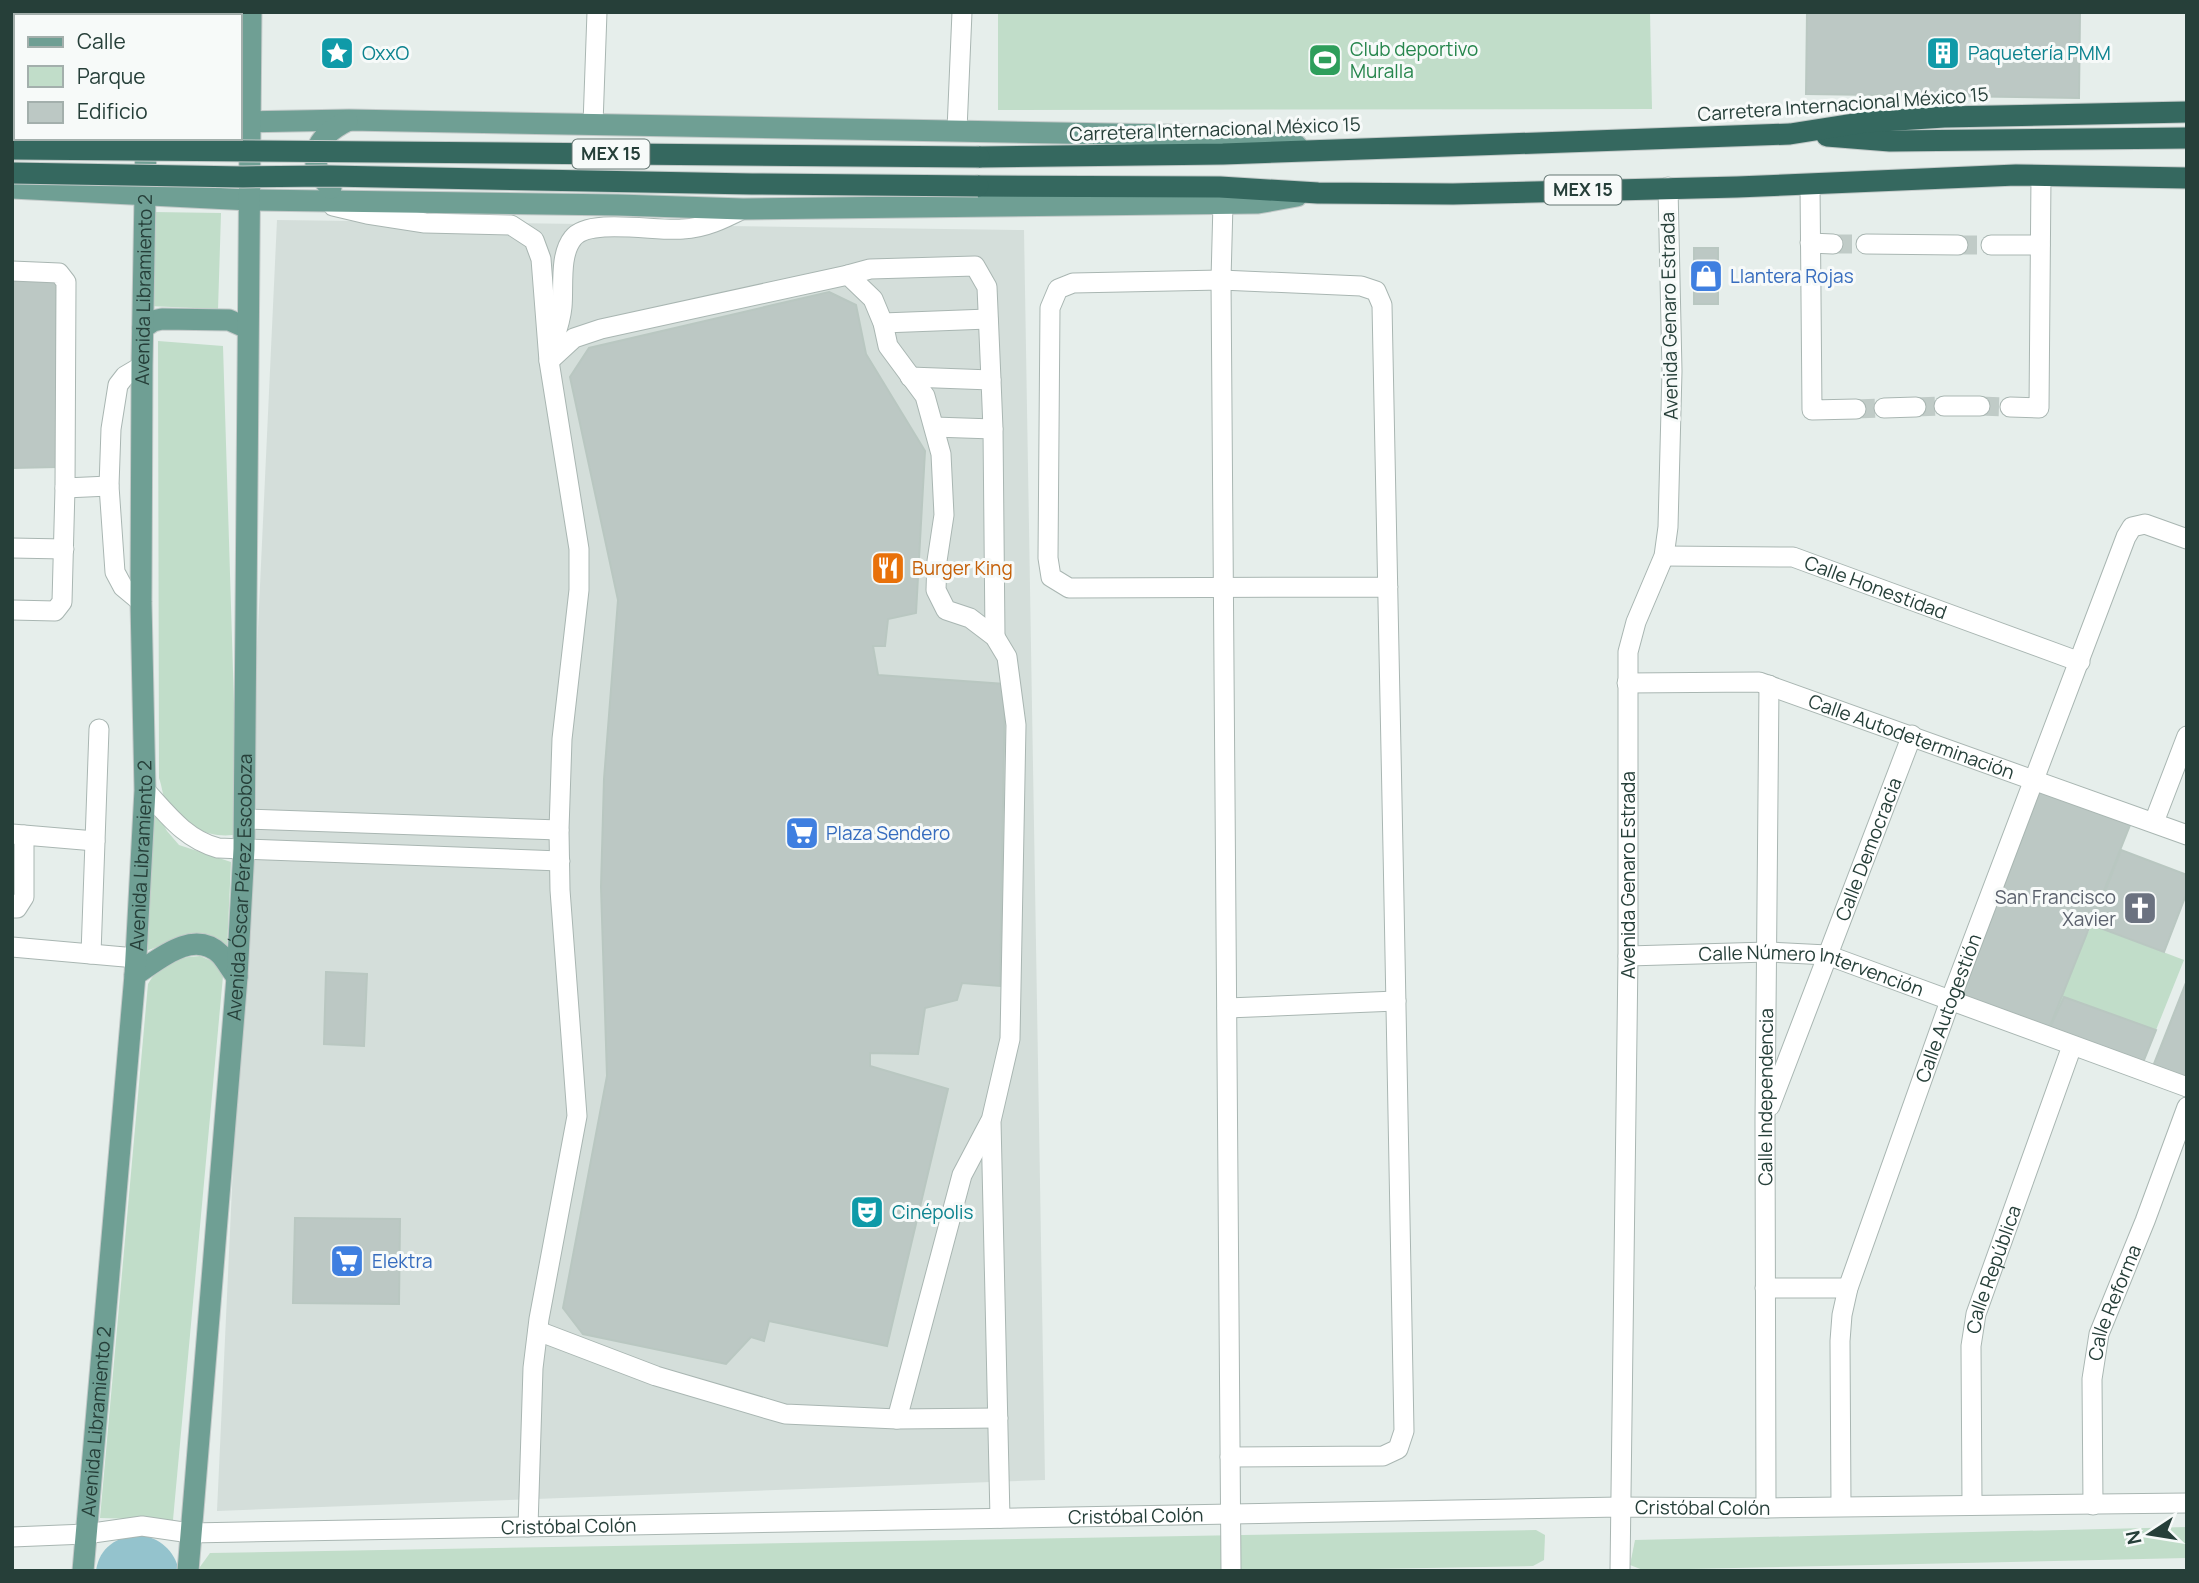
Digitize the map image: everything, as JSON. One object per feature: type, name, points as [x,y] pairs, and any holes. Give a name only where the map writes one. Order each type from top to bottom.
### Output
[{"type":"highway","name":"Carretera Internacional México 15","points":[[12,149],[979,157],[1223,154],[1790,134],[1866,122],[1944,117],[2187,112]]},
{"type":"highway","name":"MEX 15","points":[[1790,134],[1890,141],[2187,138]]},
{"type":"highway","name":"MEX 15","points":[[12,173],[751,184],[1220,187],[1318,193],[1452,194],[2040,176],[2187,178]]},
{"type":"main road","points":[[250,200],[245,122],[251,12]]},
{"type":"main road","points":[[245,122],[349,120],[1227,135],[1317,149]]},
{"type":"main road","points":[[349,120],[321,139],[317,146],[316,162],[328,186],[350,202]]},
{"type":"main road","name":"Avenida Libramiento 2","points":[[83,1571],[136,967],[145,790],[142,328],[146,140]]},
{"type":"main road","points":[[12,188],[316,202],[744,209],[1258,203],[1318,193]]},
{"type":"main road","name":"Avenida Óscar Pérez Escoboza","points":[[188,1571],[237,977],[244,849],[250,200]]},
{"type":"main road","points":[[142,328],[153,320],[162,319],[229,320],[247,328]]},
{"type":"main road","points":[[136,967],[177,948],[192,945],[208,947],[219,954],[237,977]]},
{"type":"street","points":[[593,124],[597,12]]},
{"type":"street","points":[[957,130],[962,12]]},
{"type":"street","points":[[2010,407],[2039,408],[2040,176]]},
{"type":"street","points":[[1810,184],[1812,410],[1856,409]]},
{"type":"street","name":"Avenida Genaro Estrada","points":[[1620,1571],[1628,956],[1628,652],[1636,622],[1664,556],[1668,527],[1672,371],[1668,187]]},
{"type":"street","points":[[316,202],[366,214],[425,223],[511,225],[534,240],[541,260],[549,361],[579,549],[579,590],[562,739],[559,830],[560,890],[577,1116],[533,1368],[528,1527]]},
{"type":"street","points":[[1223,203],[1221,280],[1231,1571]]},
{"type":"street","points":[[549,361],[562,310],[565,257],[573,238],[587,230],[611,227],[681,230],[707,226],[744,209]]},
{"type":"street","points":[[1810,243],[1833,244]]},
{"type":"street","points":[[1866,244],[1958,245]]},
{"type":"street","points":[[1991,245],[2040,245]]},
{"type":"street","points":[[549,361],[574,338],[601,329],[870,269],[975,266],[987,287],[993,429],[995,638]]},
{"type":"street","points":[[12,271],[59,274],[66,282],[62,602],[55,611],[12,611]]},
{"type":"street","points":[[848,275],[873,299],[883,323],[888,346],[925,396],[941,454],[944,515],[936,590],[946,610],[971,618],[995,638],[1007,657],[1016,725],[1010,1039],[991,1121],[1000,1518]]},
{"type":"street","points":[[1230,1457],[1383,1456],[1398,1449],[1404,1431],[1388,587],[1382,305],[1376,291],[1362,286],[1221,280],[1073,283],[1058,289],[1049,309],[1048,558],[1051,577],[1069,588],[1388,587]]},
{"type":"street","points":[[883,323],[988,319]]},
{"type":"street","points":[[142,366],[125,376],[118,385],[111,429],[109,486],[115,572],[123,587],[142,602]]},
{"type":"street","points":[[910,377],[991,380]]},
{"type":"street","points":[[1944,406],[1980,406]]},
{"type":"street","points":[[1884,408],[1916,407]]},
{"type":"street","points":[[934,427],[993,429]]},
{"type":"street","points":[[65,488],[109,486]]},
{"type":"street","name":"Calle Autogestión","points":[[1842,1506],[1840,1341],[1848,1288],[1950,1001],[2126,537],[2132,527],[2145,524],[2187,539]]},
{"type":"street","points":[[12,548],[64,549]]},
{"type":"street","name":"Calle Honestidad","points":[[1664,556],[1793,557],[2080,662]]},
{"type":"street","name":"Calle Autodeterminación","points":[[1627,682],[1759,682],[2187,835]]},
{"type":"street","name":"Calle Independencia","points":[[1766,1508],[1765,1120],[1769,685]]},
{"type":"street","points":[[91,954],[99,729]]},
{"type":"street","name":"Calle Democracia","points":[[1765,1120],[1912,735]]},
{"type":"street","points":[[2154,822],[2187,736]]},
{"type":"street","points":[[145,790],[193,839],[218,848],[560,861]]},
{"type":"street","points":[[244,819],[559,830]]},
{"type":"street","points":[[12,908],[17,908],[24,897],[18,835],[95,841]]},
{"type":"street","points":[[12,947],[91,954],[136,967]]},
{"type":"street","name":"Calle Número Intervención","points":[[1628,956],[1768,952],[1827,955],[2187,1087]]},
{"type":"street","points":[[1227,1008],[1396,1001]]},
{"type":"street","name":"Calle República","points":[[1972,1504],[1971,1346],[1976,1314],[2073,1046]]},
{"type":"street","name":"Calle Reforma","points":[[2094,1505],[2092,1379],[2099,1334],[2187,1107]]},
{"type":"street","points":[[897,1419],[962,1175],[991,1121]]},
{"type":"street","points":[[1765,1288],[1848,1288]]},
{"type":"street","points":[[538,1331],[656,1376],[785,1414],[897,1419],[998,1418]]},
{"type":"street","name":"Cristóbal Colón","points":[[12,1537],[86,1534],[142,1526],[190,1533],[1620,1507],[2187,1503]]},
{"type":"shaded area","points":[[277,220],[1024,230],[1045,1480],[217,1511]]},
{"type":"green space","name":"Club deportivo Muralla","points":[[998,12],[1650,12],[1652,109],[998,110]]},
{"type":"green space","points":[[153,212],[221,213],[218,309],[149,306]]},
{"type":"green space","points":[[158,341],[223,346],[238,834],[209,833],[181,820],[167,805],[159,778]]},
{"type":"green space","points":[[149,810],[157,813],[179,845],[231,862],[227,949],[165,944],[146,951]]},
{"type":"green space","points":[[2092,925],[2184,960],[2140,1070],[2046,1036]]},
{"type":"green space","points":[[200,956],[216,963],[223,976],[173,1520],[100,1518],[148,984],[158,970],[169,962]]},
{"type":"green space","points":[[2187,1527],[2187,1558],[1643,1570],[1630,1565],[1635,1540]]},
{"type":"green space","points":[[1536,1530],[1545,1535],[1544,1560],[1533,1566],[1258,1571],[197,1571],[210,1553]]},
{"type":"water","points":[[139,1534],[165,1546],[174,1557],[179,1571],[96,1571],[101,1556],[110,1545]]},
{"type":"building","points":[[12,12],[122,12],[14,14],[12,67]]},
{"type":"building","name":"Paquetería PMM","points":[[1807,12],[2080,12],[2079,98],[1806,94]]},
{"type":"building","name":"Llantera Rojas","points":[[1694,248],[1718,248],[1718,304],[1694,304]]},
{"type":"building","points":[[12,277],[56,277],[57,467],[12,468]]},
{"type":"building","name":"Plaza Sendero","points":[[829,292],[856,305],[866,354],[925,451],[916,613],[888,619],[885,646],[873,646],[878,675],[1005,684],[1000,986],[962,983],[957,1000],[925,1008],[918,1054],[870,1053],[870,1066],[948,1089],[887,1346],[769,1321],[764,1341],[751,1337],[726,1364],[583,1334],[563,1308],[607,1076],[601,887],[604,779],[618,600],[570,377],[589,348]]},
{"type":"building","points":[[2036,780],[2134,815],[2046,1036],[1950,1001]]},
{"type":"building","name":"San Francisco Xavier","points":[[2121,850],[2187,875],[2187,892],[2164,952],[2092,925]]},
{"type":"building","points":[[326,972],[367,974],[364,1046],[324,1044]]},
{"type":"building","points":[[2187,980],[2187,1087],[2150,1074]]},
{"type":"building","points":[[2064,997],[2156,1030],[2140,1070],[2046,1036]]},
{"type":"building","name":"Elektra","points":[[295,1218],[400,1219],[399,1304],[293,1303]]},
{"type":"tunnel","points":[[1833,244],[1866,244]]},
{"type":"tunnel","points":[[1958,245],[1991,245]]},
{"type":"tunnel","points":[[1916,407],[1944,406]]},
{"type":"tunnel","points":[[1980,406],[2010,407]]},
{"type":"tunnel","points":[[1856,409],[1884,408]]},
{"type":"place","name":"OxxO","points":[[337,53]]},
{"type":"place","name":"Paquetería PMM","points":[[1943,53]]},
{"type":"place","name":"Club deportivo Muralla","points":[[1325,60]]},
{"type":"place","name":"Llantera Rojas","points":[[1706,276]]},
{"type":"place","name":"Burger King","points":[[888,568]]},
{"type":"place","name":"Plaza Sendero","points":[[802,833]]},
{"type":"place","name":"San Francisco Xavier","points":[[2140,908]]},
{"type":"place","name":"Cinépolis","points":[[867,1212]]},
{"type":"place","name":"Elektra","points":[[347,1261]]}]
